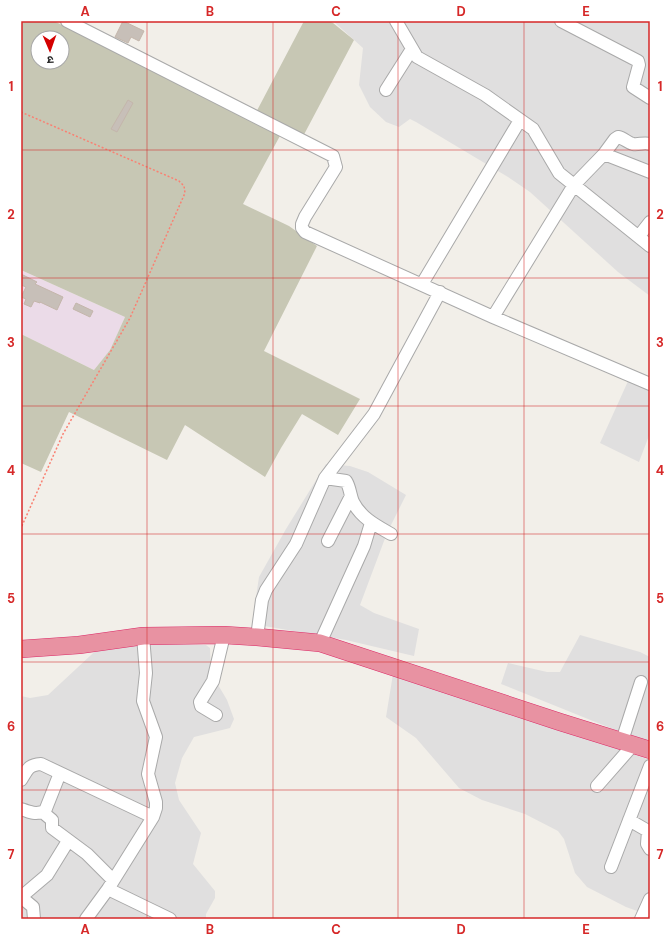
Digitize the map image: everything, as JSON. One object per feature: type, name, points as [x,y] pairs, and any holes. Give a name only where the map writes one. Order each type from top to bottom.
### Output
[{"type":"highway","points":[[21,649],[79,645],[143,636],[257,636],[320,644],[650,750]]},
{"type":"street","points":[[66,21],[333,156],[336,166],[305,217],[302,224],[302,228],[305,232],[493,317],[650,384]]},
{"type":"street","points":[[396,21],[417,56],[485,95],[533,129],[559,173],[650,246]]},
{"type":"street","points":[[561,21],[638,61],[639,65],[633,87],[650,98]]},
{"type":"street","points":[[386,90],[412,49]]},
{"type":"street","points":[[422,284],[520,120]]},
{"type":"street","points":[[493,317],[574,186],[604,154],[614,139],[618,137],[633,144],[650,144]]},
{"type":"street","points":[[604,154],[650,172]]},
{"type":"street","points":[[639,236],[650,222]]},
{"type":"street","points":[[257,636],[262,600],[266,590],[296,544],[326,478],[374,414],[440,292]]},
{"type":"street","points":[[326,478],[346,481],[355,505],[371,523],[392,534]]},
{"type":"street","points":[[328,541],[351,496]]},
{"type":"street","points":[[320,644],[364,546],[371,523]]},
{"type":"street","points":[[216,716],[201,706],[200,702],[213,682],[224,635]]},
{"type":"street","points":[[86,919],[111,884],[156,808],[156,802],[148,774],[156,737],[143,701],[146,673],[143,636]]},
{"type":"street","points":[[597,786],[628,743],[641,682]]},
{"type":"street","points":[[21,780],[28,768],[32,765],[41,764],[152,817]]},
{"type":"street","points":[[611,867],[650,766]]},
{"type":"street","points":[[60,773],[45,811],[46,815],[52,820],[52,828],[87,854],[111,884],[170,919]]},
{"type":"street","points":[[21,809],[31,813],[40,813],[45,811]]},
{"type":"street","points":[[629,820],[648,831],[647,844],[650,849]]},
{"type":"street","points":[[34,919],[33,907],[21,897],[47,875],[68,841]]},
{"type":"street","points":[[640,919],[650,899]]},
{"type":"path","points":[[21,112],[179,181],[184,186],[185,193],[130,318],[63,434],[21,528]]},
{"type":"shaded area","points":[[21,21],[54,21],[252,120],[304,21],[329,21],[333,23],[354,40],[299,144],[281,134],[243,204],[289,226],[317,246],[264,351],[360,399],[338,435],[302,414],[265,477],[185,425],[167,460],[69,412],[41,472],[21,463],[21,334],[94,370],[110,350],[125,317],[21,270]]},
{"type":"shaded area","points":[[333,21],[650,21],[650,296],[618,272],[530,192],[508,177],[410,119],[399,127],[386,122],[370,107],[359,85],[363,48]]},
{"type":"shaded area","points":[[21,270],[125,317],[110,350],[94,370],[21,334]]},
{"type":"shaded area","points":[[629,379],[650,387],[650,433],[639,462],[600,443]]},
{"type":"shaded area","points":[[326,464],[350,466],[368,472],[406,495],[387,533],[360,605],[374,613],[419,629],[414,656],[346,640],[252,624],[259,577],[286,529]]},
{"type":"shaded area","points":[[580,635],[640,652],[650,657],[650,744],[501,684],[508,663],[547,672],[560,672]]},
{"type":"shaded area","points":[[105,642],[206,645],[210,648],[211,673],[227,700],[234,719],[230,728],[194,737],[182,758],[175,783],[179,800],[201,833],[193,864],[215,891],[215,898],[206,914],[206,919],[21,919],[21,696],[30,698],[48,695]]},
{"type":"shaded area","points":[[393,674],[490,704],[650,760],[650,898],[640,912],[626,907],[587,887],[575,873],[564,839],[558,831],[525,814],[482,800],[459,788],[416,738],[386,717]]},
{"type":"building","points":[[123,21],[144,31],[139,41],[131,37],[128,43],[115,37]]},
{"type":"building","points":[[128,100],[133,103],[117,132],[111,129]]},
{"type":"building","points":[[21,274],[37,282],[35,284],[63,297],[57,310],[40,302],[34,301],[31,307],[24,304],[26,299],[21,297],[26,287],[21,285]]},
{"type":"building","points":[[76,303],[93,311],[90,317],[73,309]]}]
